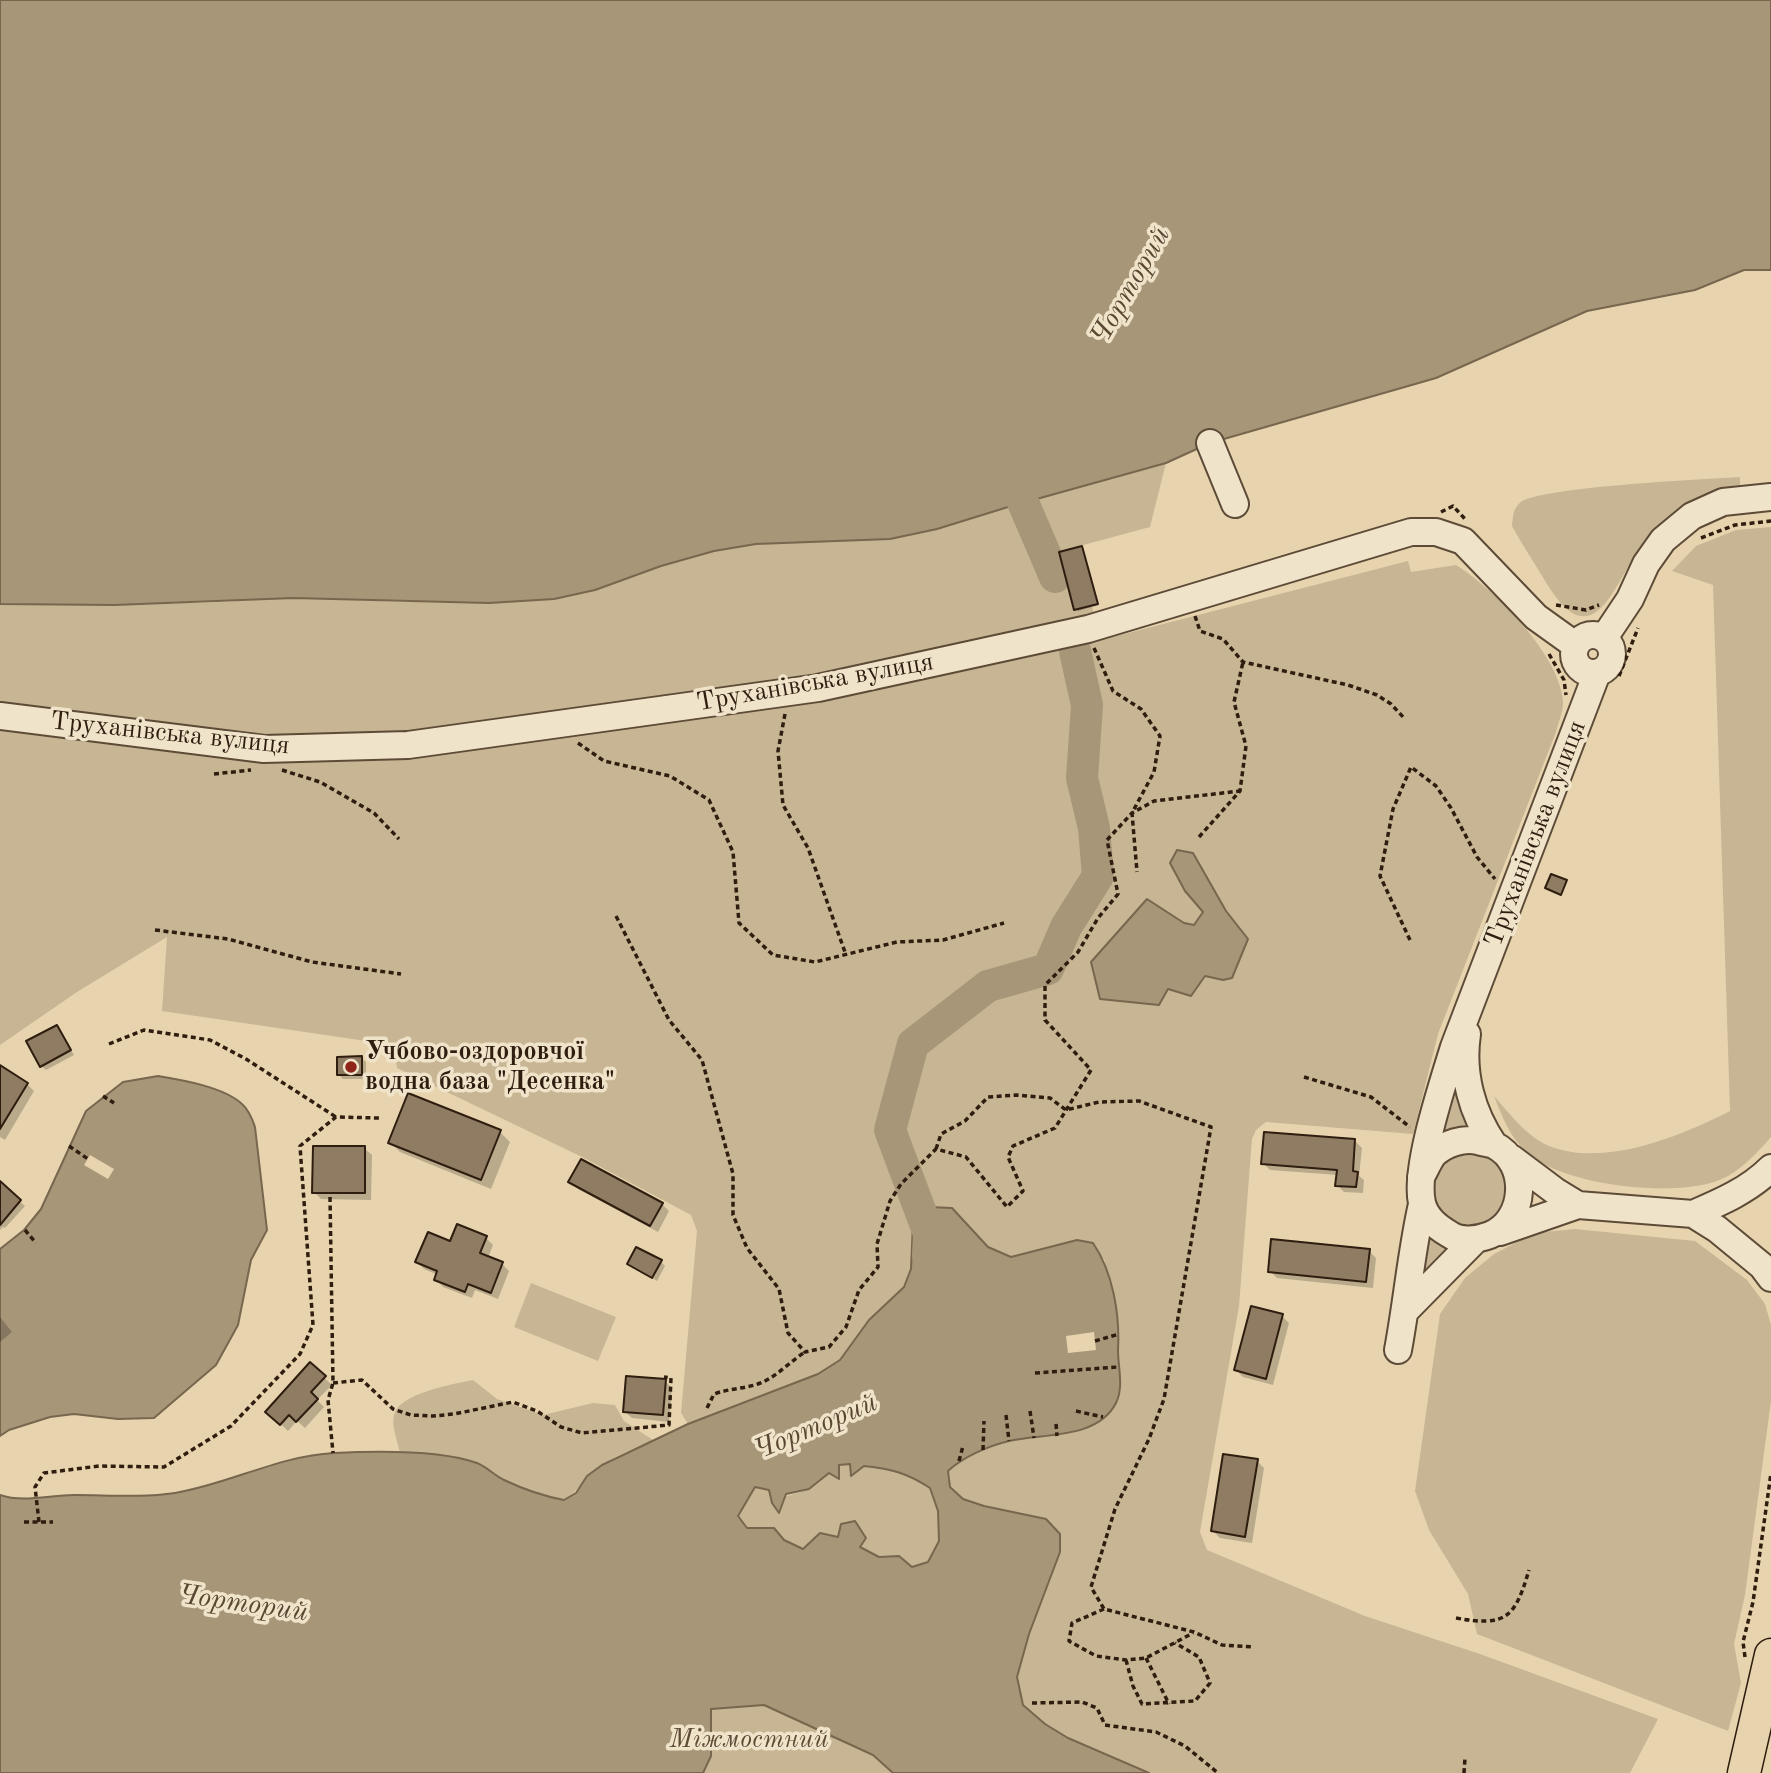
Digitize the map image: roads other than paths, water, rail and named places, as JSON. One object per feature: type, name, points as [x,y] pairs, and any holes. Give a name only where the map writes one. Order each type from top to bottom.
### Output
[{"type":"main road","points":[[1744,1773],[1758,1715],[1759,1662]]},
{"type":"street","points":[[1210,443],[1235,504]]},
{"type":"street","points":[[1604,638],[1630,599],[1646,564],[1663,540],[1692,516],[1723,502],[1771,497]]},
{"type":"street","name":"Труханівська вулиця","points":[[0,716],[264,749],[408,745],[818,688],[1096,626],[1411,532],[1437,532],[1463,541],[1536,617],[1575,645]]},
{"type":"street","points":[[1588,635],[1604,638],[1611,647],[1612,657],[1607,667],[1607,678],[1586,673],[1577,666],[1573,656],[1575,645],[1588,635]]},
{"type":"street","name":"Труханівська вулиця","points":[[1421,1177],[1436,1107],[1454,1047],[1607,678]]},
{"type":"street","name":"Труханівська вулиця","points":[[1474,995],[1466,1044],[1467,1082],[1479,1123],[1500,1150],[1578,1205]]},
{"type":"street","points":[[1398,1350],[1411,1250],[1422,1204],[1421,1177],[1434,1155],[1453,1142],[1470,1139],[1500,1150],[1518,1174],[1520,1186],[1516,1209],[1509,1221],[1484,1237],[1405,1311]]},
{"type":"street","name":"Труханівська вулиця","points":[[1693,1214],[1758,1181],[1771,1168]]},
{"type":"street","points":[[1422,1204],[1434,1225],[1453,1237],[1484,1237]]},
{"type":"street","name":"Труханівська вулиця","points":[[1484,1237],[1578,1205],[1693,1214],[1717,1229],[1762,1266],[1771,1278]]},
{"type":"water","points":[[0,0],[1771,0],[1771,270],[1744,270],[1695,290],[1587,311],[1436,378],[1210,443],[1166,463],[937,529],[890,539],[756,544],[714,551],[661,566],[595,590],[554,599],[489,603],[293,598],[114,605],[0,604]]},
{"type":"water","points":[[1177,850],[1193,853],[1226,911],[1248,939],[1232,978],[1223,980],[1205,976],[1191,996],[1168,989],[1159,1005],[1100,999],[1091,962],[1147,899],[1184,923],[1194,925],[1203,912],[1185,891],[1170,863]]},
{"type":"water","points":[[158,1076],[225,1093],[244,1106],[255,1127],[267,1230],[251,1260],[238,1325],[216,1365],[154,1418],[118,1419],[74,1414],[50,1417],[9,1430],[0,1436],[0,1249],[24,1230],[41,1209],[86,1111],[123,1082]]},
{"type":"water","points":[[928,1207],[952,1208],[988,1247],[1011,1257],[1077,1240],[1093,1243],[1106,1267],[1114,1294],[1118,1323],[1120,1384],[1116,1403],[1107,1415],[1096,1423],[1068,1433],[1009,1441],[993,1446],[968,1457],[948,1471],[950,1487],[963,1499],[1046,1519],[1060,1534],[1060,1552],[1029,1634],[1017,1677],[1023,1705],[1045,1724],[1068,1738],[1149,1773],[893,1773],[873,1755],[764,1705],[711,1709],[711,1756],[703,1773],[0,1773],[0,1495],[27,1499],[74,1495],[162,1495],[195,1489],[313,1455],[387,1452],[462,1459],[481,1465],[518,1486],[564,1500],[576,1493],[587,1476],[602,1465],[688,1424],[818,1374],[840,1360],[869,1320],[904,1287],[911,1269],[913,1222]],"holes":[[[850,1464],[851,1476],[864,1466],[874,1467],[906,1475],[930,1488],[938,1511],[939,1541],[928,1562],[912,1567],[899,1556],[879,1557],[860,1547],[866,1538],[855,1521],[841,1524],[838,1537],[820,1533],[803,1549],[784,1540],[774,1528],[747,1528],[738,1516],[755,1487],[769,1490],[772,1503],[779,1513],[786,1494],[809,1489],[829,1473],[839,1479],[839,1465]]]},
{"type":"waterway","name":"Чорторий","points":[[1028,466],[1016,486],[1055,577]]},
{"type":"waterway","name":"Чорторий","points":[[928,1255],[929,1234],[890,1130],[913,1044],[988,986],[1048,969],[1066,927],[1098,876],[1094,828],[1082,778],[1087,705],[1075,651]]},
{"type":"place","name":"Учбово-оздоровчої водна база \"Десенка\"","points":[[351,1067]]},
{"type":"park label","name":"Міжмостний","points":[[749,1740]]}]
